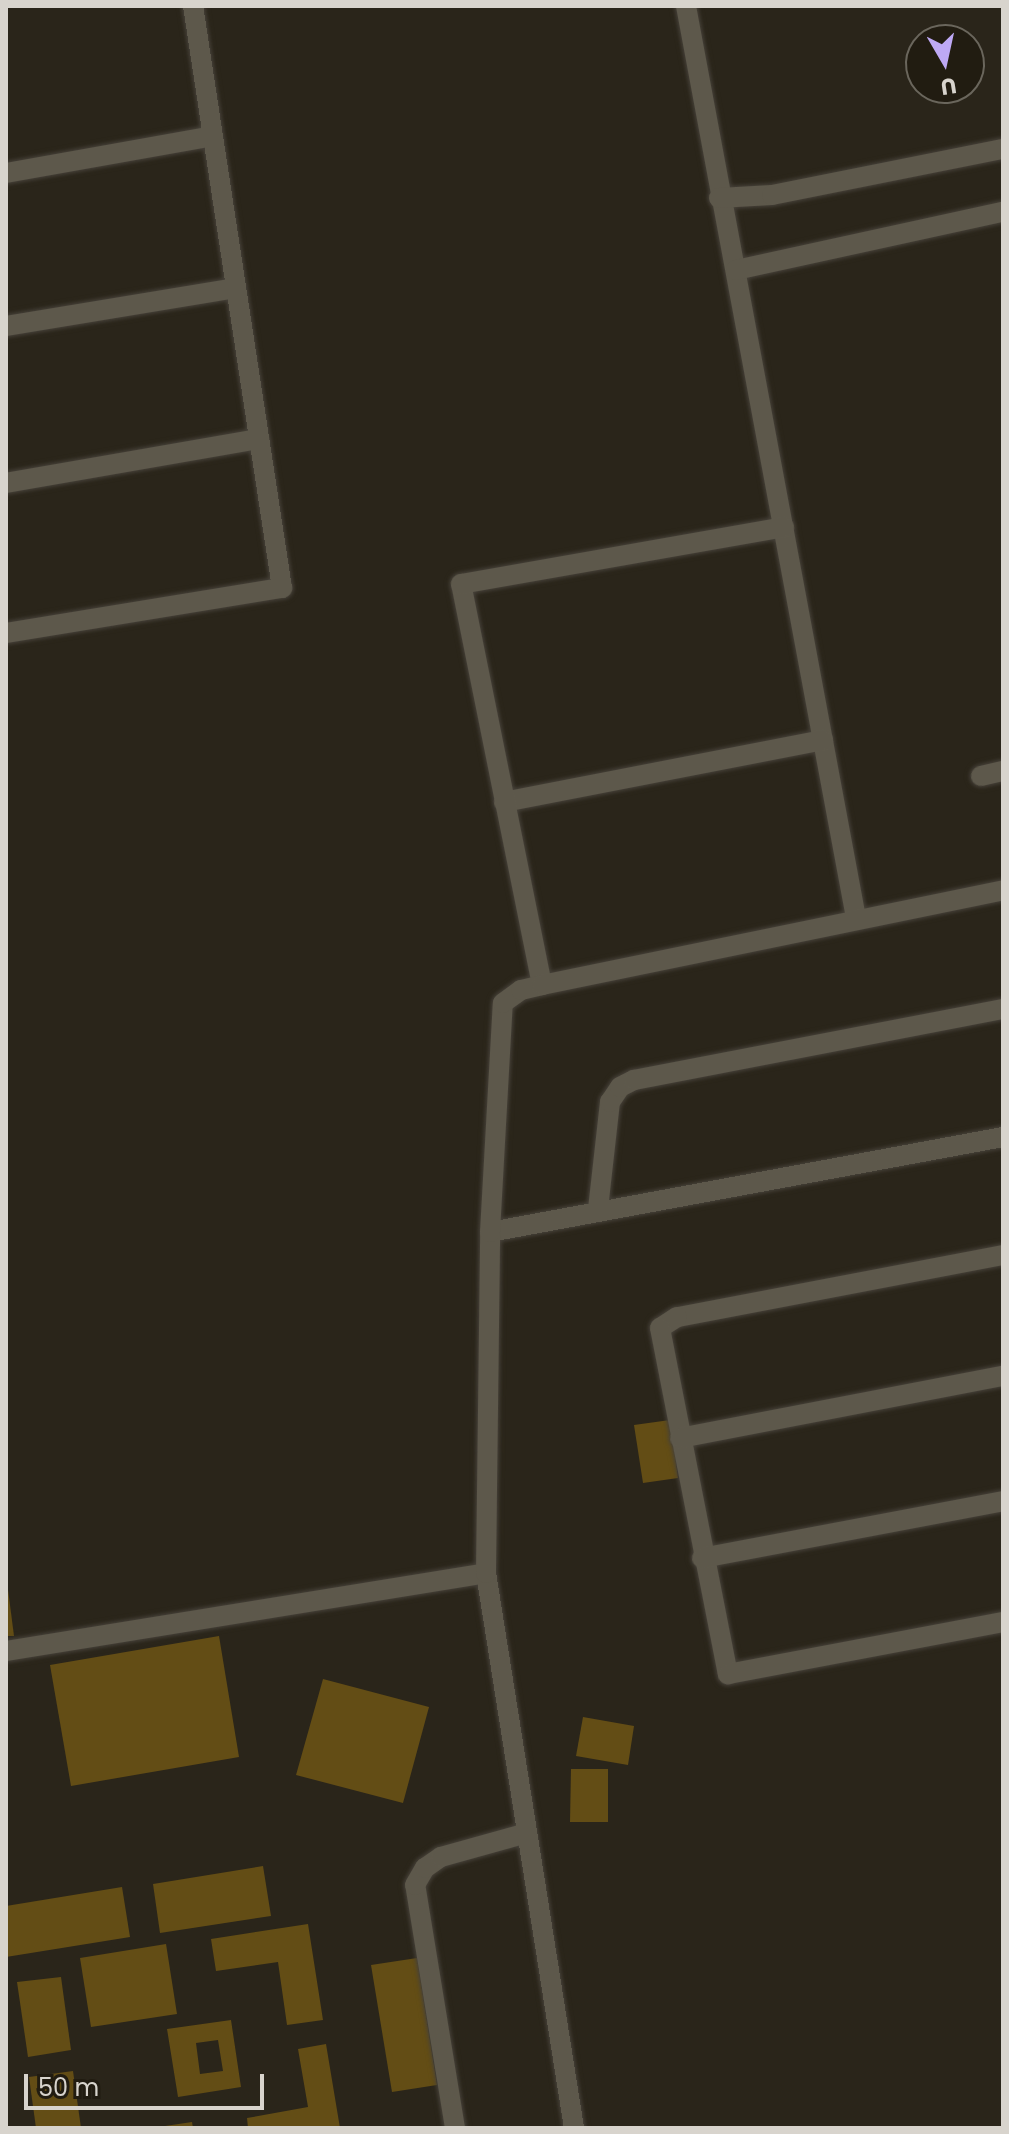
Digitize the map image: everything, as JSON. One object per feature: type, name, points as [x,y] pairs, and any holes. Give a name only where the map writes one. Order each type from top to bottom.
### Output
[{"type":"street","points":[[6,633],[282,588],[193,6]]},
{"type":"street","points":[[686,6],[719,198],[736,270],[856,918]]},
{"type":"street","points":[[6,173],[213,136]]},
{"type":"street","points":[[719,198],[772,195],[1003,149]]},
{"type":"street","points":[[736,270],[1003,212]]},
{"type":"street","points":[[6,326],[236,288]]},
{"type":"street","points":[[6,483],[259,439]]},
{"type":"street","points":[[542,985],[461,584],[784,527]]},
{"type":"street","points":[[504,802],[823,740]]},
{"type":"street","points":[[981,776],[1003,771]]},
{"type":"street","points":[[574,2128],[486,1573],[490,1232],[503,1003],[521,990],[542,985],[1003,890]]},
{"type":"street","points":[[598,1209],[610,1102],[620,1087],[634,1080],[1003,1009]]},
{"type":"street","points":[[490,1232],[598,1209],[1003,1137]]},
{"type":"street","points":[[1003,1255],[665,1322],[660,1328],[702,1558],[728,1674],[1003,1622]]},
{"type":"street","points":[[680,1438],[1003,1376]]},
{"type":"street","points":[[702,1558],[1003,1501]]},
{"type":"street","points":[[6,1651],[486,1573]]},
{"type":"street","points":[[455,2128],[415,1885],[425,1868],[441,1857],[527,1833]]},
{"type":"building","points":[[670,1420],[678,1478],[643,1483],[634,1425]]},
{"type":"building","points":[[6,1574],[14,1636],[6,1636]]},
{"type":"building","points":[[219,1636],[239,1757],[71,1786],[50,1665]]},
{"type":"building","points":[[323,1679],[429,1707],[403,1803],[296,1775]]},
{"type":"building","points":[[583,1717],[634,1726],[628,1765],[576,1756]]},
{"type":"building","points":[[571,1769],[608,1769],[608,1822],[570,1822]]},
{"type":"building","points":[[263,1866],[271,1916],[160,1933],[153,1884]]},
{"type":"building","points":[[122,1887],[130,1937],[6,1957],[6,1906]]},
{"type":"building","points":[[308,1924],[323,2020],[287,2025],[278,1962],[216,1971],[211,1939]]},
{"type":"building","points":[[166,1944],[177,2014],[91,2027],[80,1958]]},
{"type":"building","points":[[417,1958],[437,2085],[392,2092],[371,1965]]},
{"type":"building","points":[[61,1977],[71,2050],[28,2057],[17,1982]]},
{"type":"building","points":[[231,2020],[241,2087],[178,2097],[167,2029]],"holes":[[[218,2040],[223,2071],[200,2074],[196,2043]]]},
{"type":"building","points":[[326,2044],[340,2128],[248,2128],[247,2118],[308,2107],[298,2049]]},
{"type":"building","points":[[73,2071],[81,2128],[36,2128],[29,2077]]},
{"type":"building","points":[[192,2122],[193,2128],[165,2128],[165,2126]]}]
